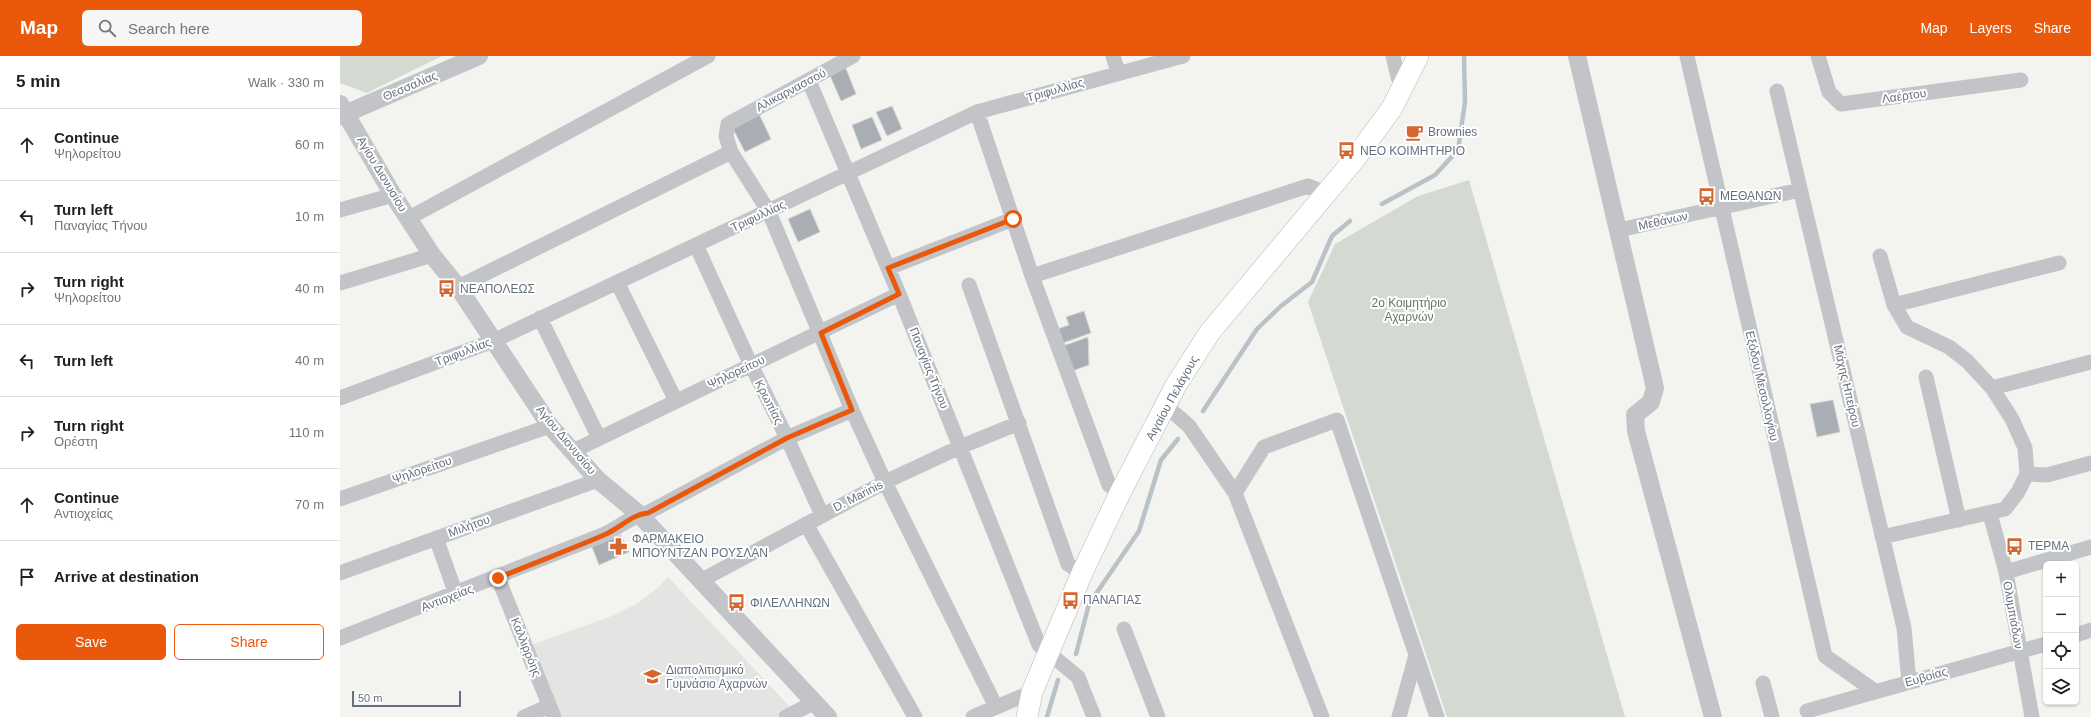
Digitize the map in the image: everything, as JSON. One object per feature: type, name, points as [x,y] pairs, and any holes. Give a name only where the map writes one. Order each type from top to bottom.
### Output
[{"type":"main road","name":"Αιγαίου Πελάγους","points":[[1027,717],[1032,692],[1082,573],[1121,491],[1176,385],[1210,332],[1328,194],[1392,108],[1418,56]]},
{"type":"street","name":"Θεσσαλίας","points":[[342,111],[479,56]]},
{"type":"street","name":"Αλικαρνασσού","points":[[731,152],[726,136],[728,124],[853,56]]},
{"type":"street","points":[[1113,56],[1118,72]]},
{"type":"street","name":"Τριφυλλίας","points":[[340,398],[493,341],[978,112],[1118,72],[1182,56]]},
{"type":"street","points":[[1393,56],[1398,77],[1406,80]]},
{"type":"street","points":[[1577,56],[1619,230],[1654,388],[1651,402],[1635,415],[1636,431],[1713,717]]},
{"type":"street","name":"Εξόδου Μεσολλογίου","points":[[1687,56],[1825,656],[1876,692]]},
{"type":"street","name":"Λαέρτου","points":[[1818,56],[1829,92],[1841,104],[2021,80]]},
{"type":"street","points":[[409,218],[700,58]]},
{"type":"street","name":"Παναγίας Τήνου","points":[[809,80],[899,294],[1039,645],[1048,654],[1078,677],[1094,717]]},
{"type":"street","name":"Μάχης Ηπείρου","points":[[1777,91],[1904,628],[1909,682]]},
{"type":"street","name":"Αγίου Διονυσίου","points":[[342,111],[393,195],[432,255],[458,287],[550,426],[574,450],[598,480],[639,514],[828,717]]},
{"type":"street","points":[[978,112],[1032,276],[1109,484],[1121,491]]},
{"type":"street","points":[[458,287],[731,152],[768,212],[821,333],[852,410],[885,482],[996,707]]},
{"type":"street","points":[[1032,276],[1308,186],[1328,194]]},
{"type":"street","name":"Μεθάνων","points":[[1619,230],[1800,190]]},
{"type":"street","points":[[340,210],[393,195]]},
{"type":"street","points":[[888,268],[1013,219]]},
{"type":"street","name":"Κρωπίας","points":[[696,245],[822,514]]},
{"type":"street","points":[[340,283],[432,255]]},
{"type":"street","points":[[1880,256],[1894,305],[1907,328],[1949,347],[1967,361],[1992,388],[2012,419],[2025,448],[2027,474],[2018,492],[2005,509],[1990,514],[1882,537]]},
{"type":"street","points":[[1894,305],[2059,263]]},
{"type":"street","points":[[617,282],[676,400]]},
{"type":"street","points":[[969,285],[1068,564],[1082,573]]},
{"type":"street","name":"Ψηλορείτου","points":[[574,450],[676,400],[821,333],[899,294]]},
{"type":"street","points":[[540,318],[599,438]]},
{"type":"street","points":[[1992,388],[2091,362]]},
{"type":"street","points":[[1926,377],[1959,520]]},
{"type":"street","points":[[1166,406],[1189,426],[1235,493],[1322,717]]},
{"type":"street","name":"Αντιοχείας","points":[[340,638],[498,578],[606,534],[624,525],[639,514],[648,513],[787,438],[852,410]]},
{"type":"street","points":[[1235,493],[1264,447],[1336,420],[1437,717]]},
{"type":"street","name":"D. Marinis","points":[[702,580],[822,514],[885,482],[960,447],[1019,423]]},
{"type":"street","name":"Ψηλορείτου","points":[[340,499],[550,426]]},
{"type":"street","points":[[2027,474],[2047,475],[2091,463]]},
{"type":"street","name":"Μιλήτου","points":[[340,573],[598,480]]},
{"type":"street","name":"Ολυμπιάδων","points":[[1990,514],[2006,572],[2032,717]]},
{"type":"street","points":[[806,524],[915,717]]},
{"type":"street","points":[[436,538],[456,594]]},
{"type":"street","points":[[2006,572],[2091,547]]},
{"type":"street","name":"Καλλιρρόης","points":[[498,578],[551,711]]},
{"type":"street","points":[[1124,629],[1158,717]]},
{"type":"street","points":[[2079,634],[2091,630]]},
{"type":"street","name":"Ευβοίας","points":[[1806,711],[2043,645]]},
{"type":"street","points":[[1399,717],[1416,655]]},
{"type":"street","points":[[1763,683],[1772,717]]},
{"type":"street","points":[[973,717],[1032,692]]},
{"type":"street","points":[[786,717],[815,702]]},
{"type":"street","points":[[524,717],[551,711]]},
{"type":"shaded area","name":"Διαπολιτισμικό Γυμνάσιο Αχαρνών","points":[[668,577],[792,709],[776,717],[561,717],[531,645],[612,616],[636,604],[659,587]]},
{"type":"green space","points":[[340,56],[442,56],[367,93],[340,83]]},
{"type":"green space","name":"2ο Κοιμητήριο Αχαρνών","points":[[1469,180],[1625,717],[1447,717],[1308,302],[1335,244],[1418,196]]},
{"type":"building","points":[[845,66],[856,94],[841,101],[829,73]]},
{"type":"building","points":[[892,106],[902,129],[887,136],[876,112]]},
{"type":"building","points":[[759,114],[771,139],[745,152],[732,127]]},
{"type":"building","points":[[872,117],[882,140],[861,149],[852,125]]},
{"type":"building","points":[[810,209],[820,232],[798,242],[788,219]]},
{"type":"building","points":[[1084,311],[1091,333],[1060,344],[1055,330],[1069,325],[1066,317]]},
{"type":"building","points":[[1088,337],[1089,365],[1072,371],[1063,346]]},
{"type":"building","points":[[1833,400],[1840,432],[1817,437],[1810,404]]},
{"type":"building","points":[[621,535],[629,552],[599,565],[592,547]]},
{"type":"waterway","points":[[1382,204],[1435,175],[1458,150],[1465,102],[1464,56]]},
{"type":"waterway","points":[[1203,411],[1257,329],[1281,306],[1312,282],[1332,236],[1350,221]]},
{"type":"waterway","points":[[1076,654],[1089,604],[1139,531],[1161,460],[1178,439]]},
{"type":"waterway","points":[[1047,717],[1058,680]]},
{"type":"place","name":"Brownies","points":[[1415,132]]},
{"type":"place","name":"ΝΕΟ ΚΟΙΜΗΤΗΡΙΟ","points":[[1347,151]]},
{"type":"place","name":"ΜΕΘΑΝΩΝ","points":[[1707,196]]},
{"type":"place","name":"ΝΕΑΠΟΛΕΩΣ","points":[[447,289]]},
{"type":"place","name":"ΦΑΡΜΑΚΕΙΟ ΜΠΟΥΝΤΖΑΝ ΡΟΥΣΛΑΝ","points":[[619,546]]},
{"type":"place","name":"ΤΕΡΜΑ","points":[[2015,546]]},
{"type":"place","name":"ΠΑΝΑΓΙΑΣ","points":[[1070,600]]},
{"type":"place","name":"ΦΙΛΕΛΛΗΝΩΝ","points":[[737,603]]},
{"type":"place","name":"Διαπολιτισμικό Γυμνάσιο Αχαρνών","points":[[653,677]]},
{"type":"route","points":[[498,578],[606,534],[624,525],[639,514],[648,513],[787,438],[852,410],[821,333],[899,294],[888,268],[1013,219]]}]
